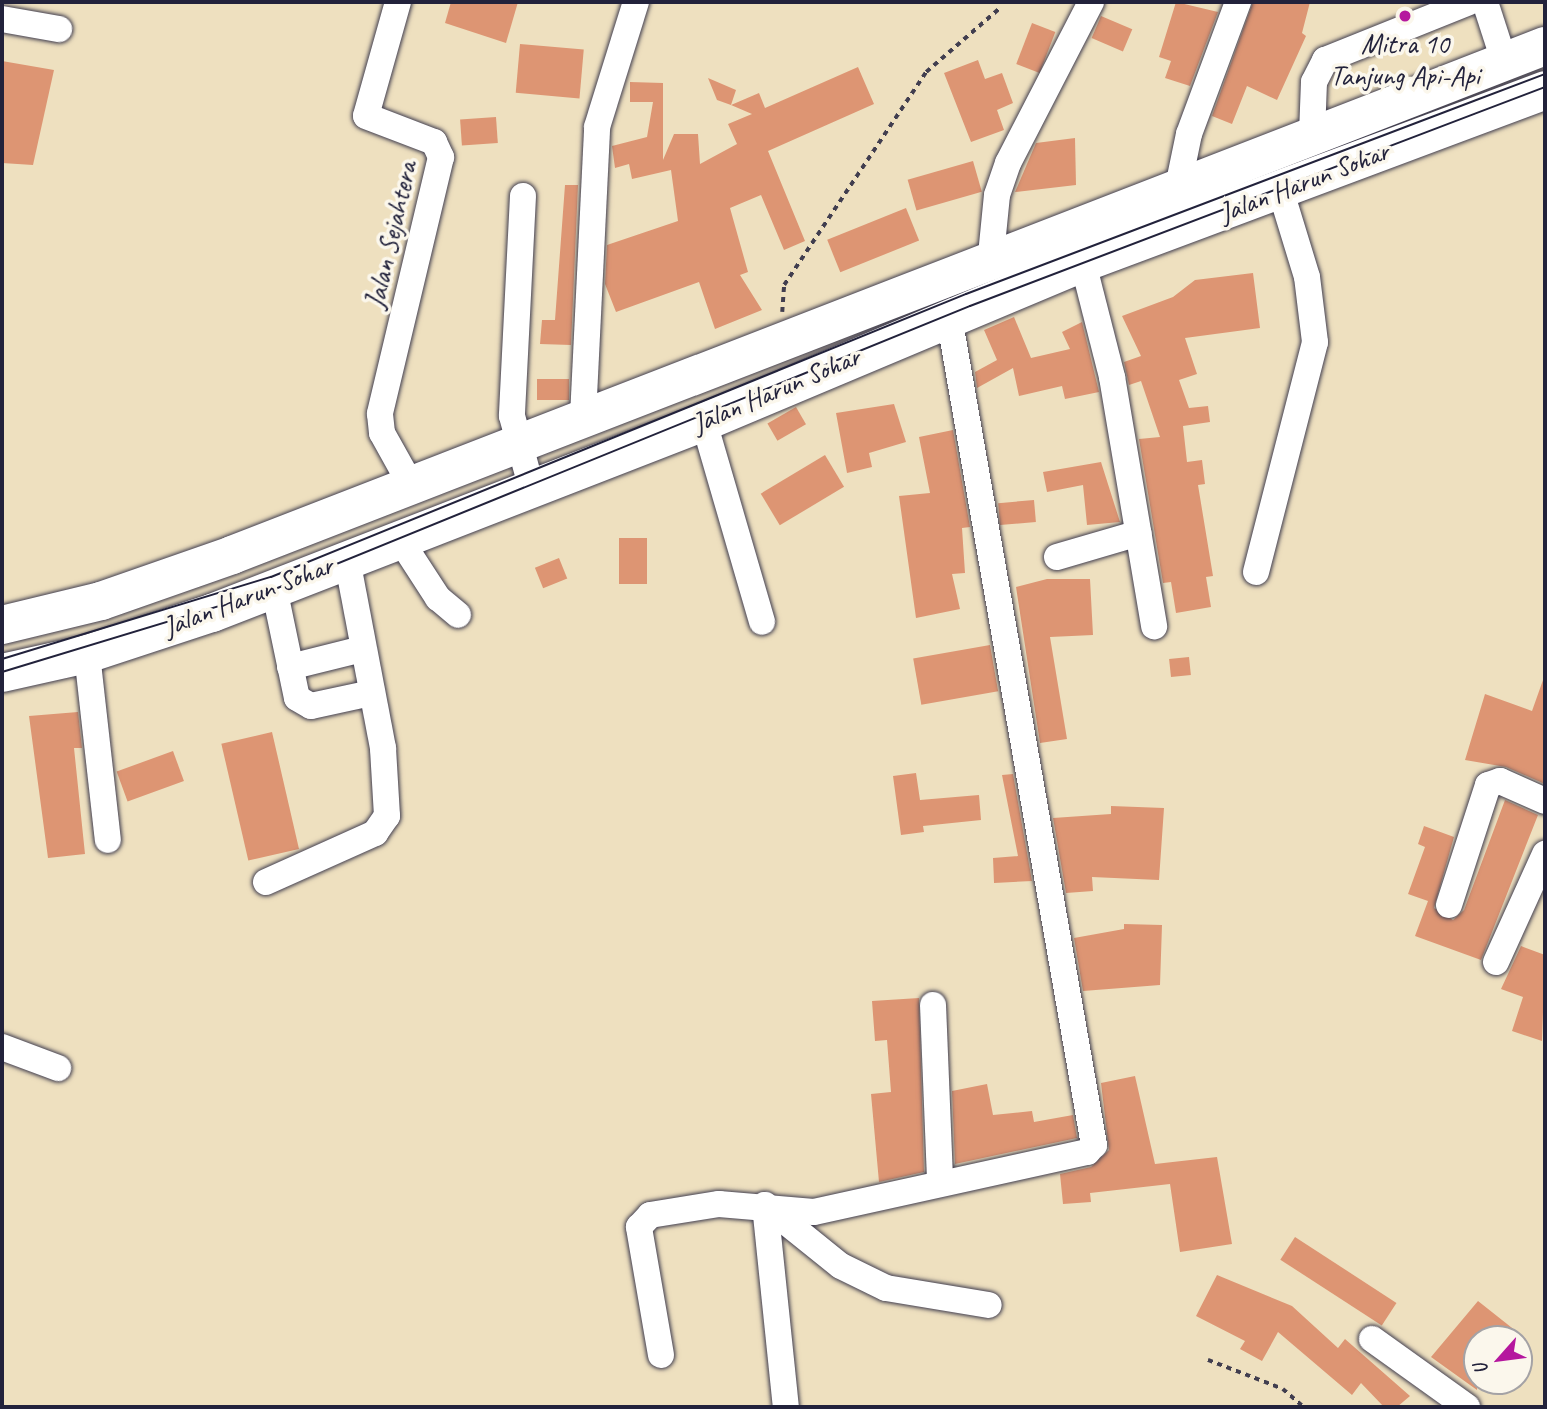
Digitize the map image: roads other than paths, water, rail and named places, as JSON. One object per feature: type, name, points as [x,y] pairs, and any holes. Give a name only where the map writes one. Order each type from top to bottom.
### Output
[{"type":"highway","name":"Jalan Harun Sohar","points":[[2,625],[101,601],[411,485],[583,417],[990,265],[1312,134],[1545,46]]},
{"type":"highway","name":"Jalan Harun Sohar","points":[[2,673],[87,654],[274,588],[531,486],[704,422],[1083,263],[1281,192],[1545,90]]},
{"type":"street","name":"Jalan Sejahtera","points":[[398,2],[366,116],[434,142],[442,157],[380,414],[382,433],[411,485]]},
{"type":"street","points":[[583,417],[597,127],[636,2]]},
{"type":"street","points":[[990,265],[997,195],[1008,163],[1091,2]]},
{"type":"street","points":[[1178,187],[1189,134],[1238,2]]},
{"type":"street","points":[[1312,134],[1314,82],[1325,60],[1469,2]]},
{"type":"street","points":[[1485,2],[1504,61]]},
{"type":"street","points":[[2,19],[59,29]]},
{"type":"street","points":[[1256,572],[1315,342],[1307,277],[1281,192]]},
{"type":"street","points":[[523,196],[512,416],[531,486]]},
{"type":"street","points":[[1083,263],[1112,377],[1154,626]]},
{"type":"street","points":[[661,1354],[641,1221],[719,1204],[765,1205],[814,1212],[940,1182],[1087,1152],[1094,1138],[949,317]]},
{"type":"street","points":[[704,422],[762,622]]},
{"type":"street","points":[[1058,557],[1139,533]]},
{"type":"street","points":[[399,538],[438,598],[458,615]]},
{"type":"street","points":[[265,882],[382,827],[389,802],[347,559]]},
{"type":"street","points":[[274,588],[289,667],[303,705],[371,693]]},
{"type":"street","points":[[289,667],[363,649]]},
{"type":"street","points":[[87,654],[108,840]]},
{"type":"street","points":[[1449,905],[1488,785],[1500,781],[1545,801]]},
{"type":"street","points":[[1496,962],[1545,854]]},
{"type":"street","points":[[933,1005],[940,1182]]},
{"type":"street","points":[[2,1047],[58,1068]]},
{"type":"street","points":[[765,1205],[841,1266],[886,1288],[989,1305]]},
{"type":"street","points":[[765,1205],[786,1407]]},
{"type":"street","points":[[1372,1339],[1467,1407]]},
{"type":"tram line","points":[[2,659],[271,577],[966,294],[1545,74]]},
{"type":"tram line","points":[[2,672],[275,589],[970,306],[1545,87]]},
{"type":"place","name":"Mitra 10 Tanjung Api-Api","points":[[1405,16]]}]
